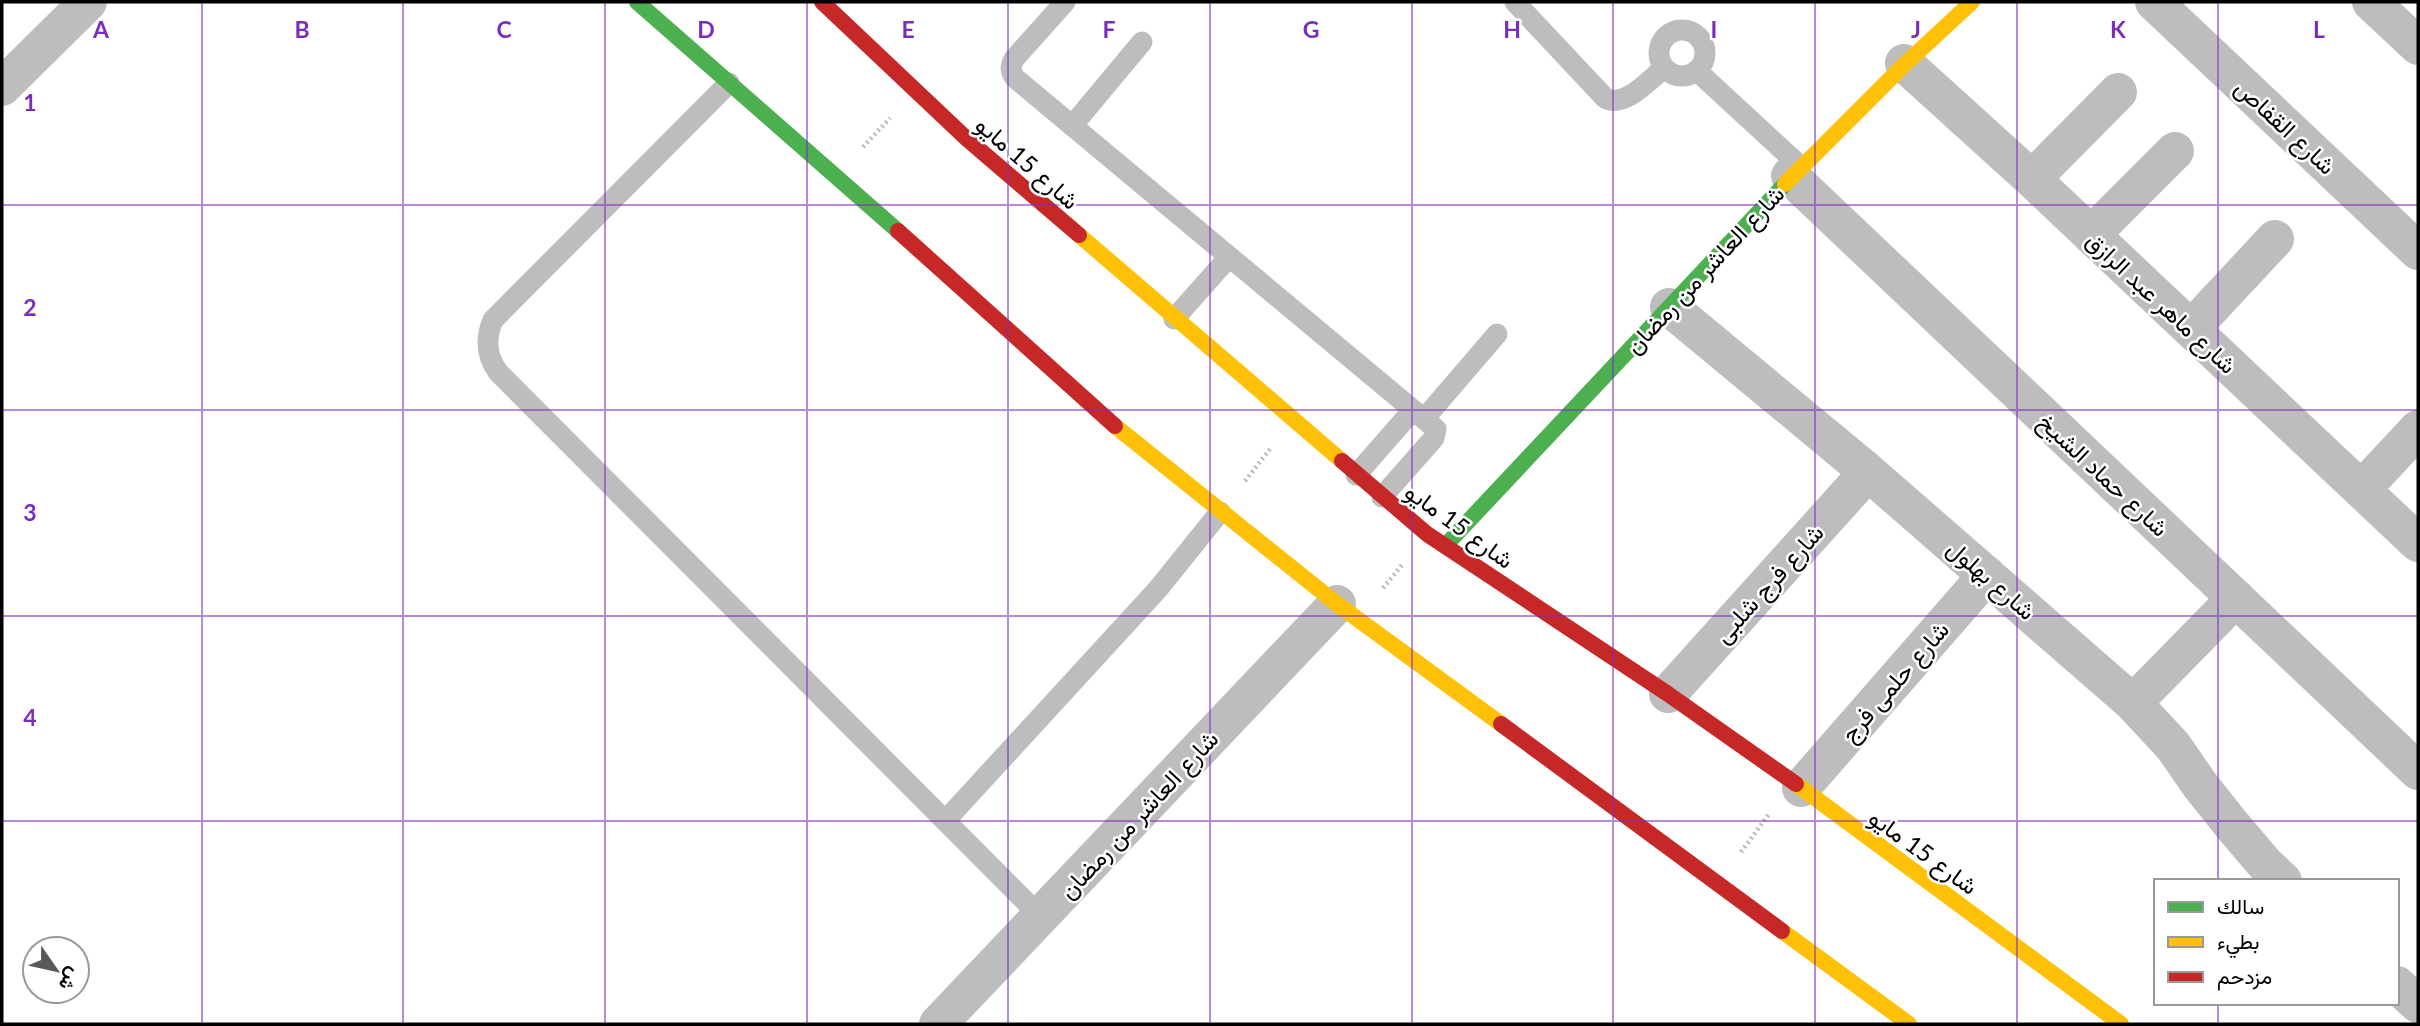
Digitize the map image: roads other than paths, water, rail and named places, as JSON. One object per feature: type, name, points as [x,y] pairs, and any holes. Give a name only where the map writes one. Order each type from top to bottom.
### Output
[{"type":"main road","points":[[637,2],[837,176],[1097,411],[1220,512],[1348,611],[1909,1024]]},
{"type":"main road","name":"شارع 15 مايو","points":[[822,2],[967,139],[1427,534],[1668,694],[2120,1024]]},
{"type":"main road","name":"شارع العاشر من رمضان","points":[[1445,546],[1795,171],[1904,63],[1972,2]]},
{"type":"street","points":[[2,87],[88,2]]},
{"type":"street","name":"شارع القفاص","points":[[2154,2],[2418,251]]},
{"type":"street","points":[[2371,2],[2418,46]]},
{"type":"street","name":"شارع ماهر عبد الرازق","points":[[1904,63],[2032,179],[2418,543]]},
{"type":"street","points":[[2032,179],[2118,92]]},
{"type":"street","points":[[2091,235],[2175,151]]},
{"type":"street","name":"شارع حماد الشيخ","points":[[1795,171],[2418,771]]},
{"type":"street","points":[[2191,329],[2275,239]]},
{"type":"street","name":"شارع بهلول","points":[[1669,307],[1868,472],[2133,702],[2173,746],[2231,824],[2281,879]]},
{"type":"street","points":[[2362,489],[2418,429]]},
{"type":"street","name":"شارع فرج شلبى","points":[[1668,694],[1868,472]]},
{"type":"street","name":"شارع حلمى فرج","points":[[1796,785],[1987,575]]},
{"type":"street","points":[[2133,702],[2236,598]]},
{"type":"street","name":"شارع العاشر من رمضان","points":[[938,1024],[1041,917],[1348,611]]},
{"type":"street","points":[[2399,987],[2418,1004]]},
{"type":"lane","points":[[1065,2],[1014,59],[1011,72],[1072,126],[1436,429],[1434,438],[1382,497]]},
{"type":"lane","points":[[1515,2],[1605,98],[1611,101],[1623,100],[1664,68]]},
{"type":"lane","points":[[1678,30],[1690,31],[1699,38],[1705,49],[1703,61],[1697,71],[1686,76],[1674,75],[1664,68],[1659,57],[1660,46],[1666,35],[1678,30]]},
{"type":"lane","points":[[1072,126],[1142,42]]},
{"type":"lane","points":[[1697,71],[1795,171]]},
{"type":"lane","points":[[729,83],[501,312],[489,330],[488,352],[498,372],[1041,917]]},
{"type":"lane","points":[[1174,319],[1229,257]]},
{"type":"lane","points":[[1356,475],[1497,334]]},
{"type":"lane","points":[[945,821],[1158,589],[1220,512]]}]
